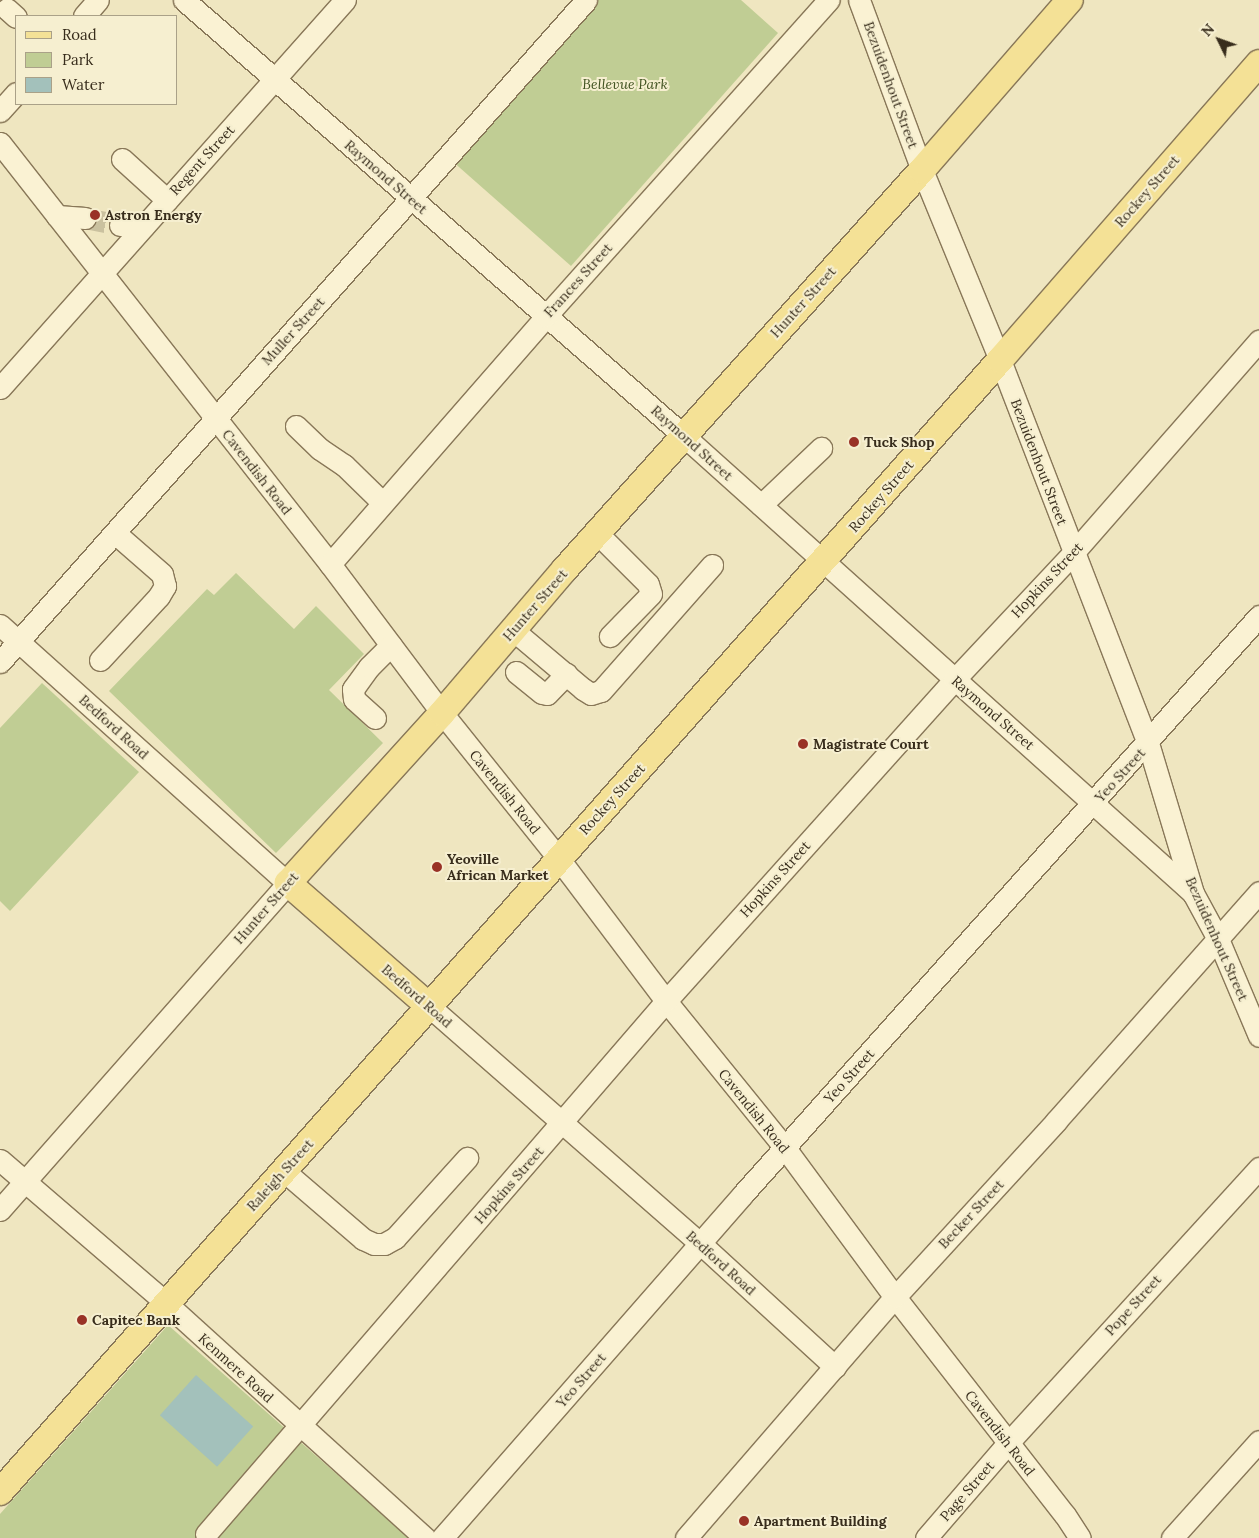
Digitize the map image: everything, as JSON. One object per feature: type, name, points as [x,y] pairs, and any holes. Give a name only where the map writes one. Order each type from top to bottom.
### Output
[{"type":"main road","name":"Hunter Street","points":[[288,883],[442,713],[597,533],[922,170],[1070,0]]},
{"type":"main road","name":"Rockey Street","points":[[559,859],[1000,360],[1259,62]]},
{"type":"main road","name":"Raleigh Street","points":[[0,1492],[559,859]]},
{"type":"main road","name":"Bedford Road","points":[[288,883],[430,1007]]},
{"type":"street","points":[[85,15],[98,0]]},
{"type":"street","name":"Raymond Street","points":[[184,0],[684,436],[954,680],[1095,802],[1193,892]]},
{"type":"street","name":"Regent Street","points":[[0,388],[344,0]]},
{"type":"street","name":"Muller Street","points":[[0,662],[586,0]]},
{"type":"street","name":"Frances Street","points":[[330,564],[546,316],[829,0]]},
{"type":"street","name":"Bezuidenhout Street","points":[[859,0],[922,170],[1000,360],[1148,743],[1193,892],[1218,939],[1259,1036]]},
{"type":"street","points":[[0,111],[15,94]]},
{"type":"street","name":"Cavendish Road","points":[[0,143],[330,564],[442,713],[559,859],[666,1001],[785,1148],[895,1297],[1065,1515],[1080,1538]]},
{"type":"street","points":[[121,163],[165,203]]},
{"type":"street","points":[[57,216],[85,218]]},
{"type":"street","points":[[120,225],[144,226]]},
{"type":"street","name":"Hopkins Street","points":[[206,1534],[666,1001],[954,680],[1074,552],[1259,340]]},
{"type":"street","points":[[296,426],[320,448],[344,465],[383,503]]},
{"type":"street","points":[[761,505],[821,448]]},
{"type":"street","points":[[100,660],[159,596],[166,580],[162,574],[115,532]]},
{"type":"street","points":[[597,533],[648,584],[651,594],[610,636]]},
{"type":"street","points":[[513,630],[591,694],[601,691],[712,565]]},
{"type":"street","name":"Yeo Street","points":[[442,1538],[785,1148],[1148,743],[1259,616]]},
{"type":"street","name":"Bedford Road","points":[[0,625],[288,883]]},
{"type":"street","points":[[375,718],[354,699],[353,689],[369,667],[391,645]]},
{"type":"street","points":[[516,672],[542,693],[547,694],[566,674]]},
{"type":"street","name":"Hunter Street","points":[[0,1210],[288,883]]},
{"type":"street","name":"Becker Street","points":[[686,1538],[895,1297],[1056,1121],[1259,892]]},
{"type":"street","name":"Bedford Road","points":[[430,1007],[701,1244],[835,1366]]},
{"type":"street","points":[[284,1171],[363,1239],[374,1244],[384,1244],[395,1238],[466,1158]]},
{"type":"street","name":"Kenmere Road","points":[[0,1160],[166,1303],[424,1538]]},
{"type":"street","name":"Pope Street","points":[[1008,1444],[1259,1168]]},
{"type":"street","points":[[1172,1538],[1259,1441]]},
{"type":"street","name":"Page Street","points":[[926,1538],[1008,1444]]},
{"type":"green space","name":"Bellevue Park","points":[[592,0],[741,0],[778,33],[571,266],[451,160]]},
{"type":"green space","points":[[236,573],[294,629],[316,606],[364,654],[329,690],[383,743],[276,853],[109,691],[207,589],[214,595]]},
{"type":"green space","points":[[42,683],[139,772],[10,911],[0,901],[0,728]]},
{"type":"green space","points":[[168,1325],[409,1538],[0,1538],[0,1514]]},
{"type":"water","points":[[196,1375],[253,1427],[217,1467],[160,1415]]},
{"type":"tunnel","points":[[85,218],[120,225]]},
{"type":"place","name":"Astron Energy","points":[[95,215]]},
{"type":"place","name":"Tuck Shop","points":[[854,442]]},
{"type":"place","name":"Magistrate Court","points":[[803,744]]},
{"type":"place","name":"Yeoville African Market","points":[[437,867]]},
{"type":"place","name":"Capitec Bank","points":[[82,1320]]},
{"type":"place","name":"Apartment Building","points":[[744,1521]]}]
